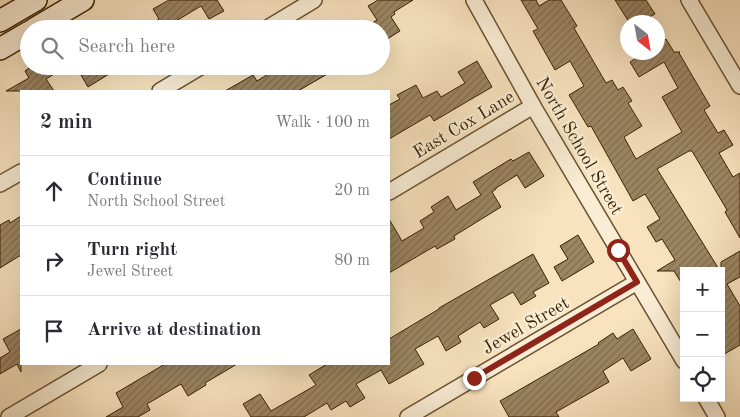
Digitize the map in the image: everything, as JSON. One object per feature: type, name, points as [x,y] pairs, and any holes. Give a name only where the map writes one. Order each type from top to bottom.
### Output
[{"type":"main road","points":[[0,21],[36,0]]},
{"type":"main road","points":[[49,20],[83,0]]},
{"type":"main road","points":[[0,49],[20,37]]},
{"type":"street","points":[[281,20],[314,0]]},
{"type":"street","name":"North School Street","points":[[474,0],[533,106],[682,357]]},
{"type":"street","points":[[689,0],[740,86]]},
{"type":"street","points":[[162,90],[187,75]]},
{"type":"street","name":"East Cox Lane","points":[[390,191],[533,106]]},
{"type":"street","points":[[0,184],[20,173]]},
{"type":"street","name":"Jewel Street","points":[[408,417],[637,282]]},
{"type":"street","points":[[9,417],[97,365]]},
{"type":"street","points":[[708,402],[717,417]]},
{"type":"building","points":[[169,0],[217,0],[224,11],[209,19],[201,6],[178,20],[157,20],[159,19],[153,9]]},
{"type":"building","points":[[378,0],[413,0],[394,12],[395,14],[391,17],[400,31],[390,37],[390,20],[377,20],[368,6]]},
{"type":"building","points":[[521,0],[536,0],[539,6],[549,0],[561,0],[577,26],[574,28],[606,83],[612,80],[618,90],[623,87],[632,101],[628,103],[642,126],[624,137],[636,159],[682,132],[662,97],[678,88],[664,62],[639,77],[630,62],[633,60],[665,60],[666,39],[674,52],[680,52],[710,106],[704,110],[718,133],[724,130],[733,145],[719,153],[733,177],[740,173],[740,238],[725,212],[727,210],[692,151],[657,169],[718,267],[680,267],[680,281],[674,271],[657,271],[675,260],[662,239],[656,242],[647,227],[660,219],[645,194],[633,201],[591,126],[588,127],[569,95],[584,86],[570,61],[555,70],[533,31],[538,29]]},
{"type":"building","points":[[615,0],[646,0],[655,14],[653,15],[625,15]]},
{"type":"building","points":[[477,61],[492,87],[434,121],[430,115],[390,138],[390,104],[400,99],[397,95],[416,85],[423,98],[437,91],[441,97],[465,83],[458,72]]},
{"type":"building","points":[[27,75],[52,75],[46,79],[53,90],[6,91],[29,78]]},
{"type":"building","points":[[81,75],[107,75],[88,87]]},
{"type":"building","points":[[253,75],[257,81],[267,75],[326,75],[300,90],[227,90]]},
{"type":"building","points":[[529,152],[544,176],[525,188],[517,175],[496,188],[492,192],[501,207],[454,236],[455,239],[437,249],[435,246],[390,272],[390,221],[402,241],[424,228],[420,221],[434,212],[431,207],[448,196],[456,210],[481,195],[473,182],[511,159],[513,161]]},
{"type":"building","points":[[20,217],[20,256],[0,268],[0,225],[9,220],[10,223]]},
{"type":"building","points":[[578,235],[594,262],[562,281],[554,267],[568,259],[560,246]]},
{"type":"building","points":[[740,251],[740,277],[727,284],[740,306],[740,345],[725,354],[725,267],[721,267],[721,262]]},
{"type":"building","points":[[533,254],[549,283],[533,292],[536,296],[521,305],[513,292],[490,305],[499,319],[484,328],[480,322],[458,336],[461,342],[446,351],[438,336],[415,349],[424,364],[389,384],[381,370],[356,384],[365,398],[350,407],[346,401],[331,410],[327,403],[304,417],[251,417],[243,404],[260,394],[271,411],[316,385],[309,375],[325,365],[390,365],[390,338]]},
{"type":"building","points":[[633,329],[651,359],[631,371],[623,358],[603,371],[609,382],[556,412],[559,417],[509,417],[500,401],[599,344],[613,333],[617,339]]},
{"type":"building","points":[[20,330],[21,372],[17,364],[0,374],[0,358],[10,352],[3,339]]},
{"type":"building","points":[[163,365],[235,365],[205,383],[206,385],[188,396],[181,384],[147,404],[150,410],[138,417],[106,417],[123,407],[116,393]]},
{"type":"route","points":[[474,378],[637,282],[618,250]]}]
